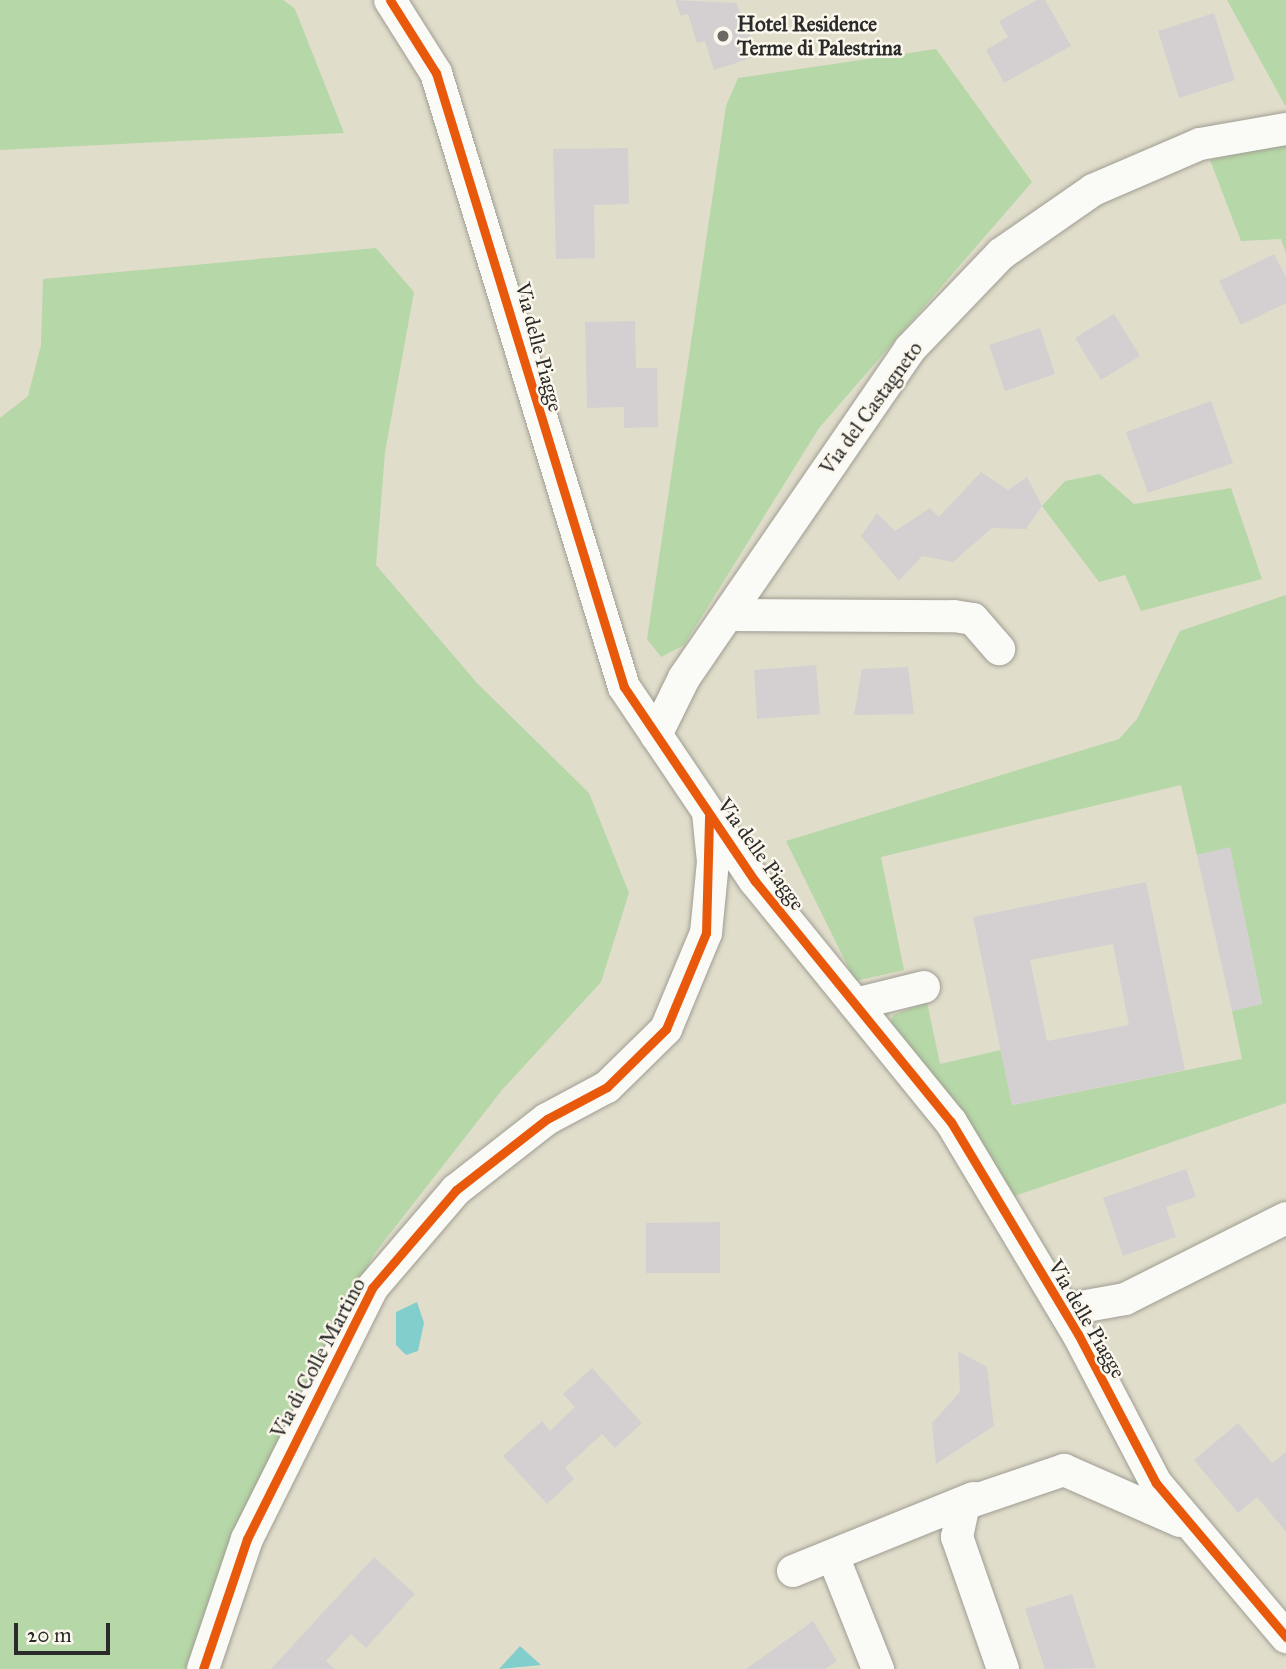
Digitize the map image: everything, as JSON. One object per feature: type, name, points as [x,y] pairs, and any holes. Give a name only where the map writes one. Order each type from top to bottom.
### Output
[{"type":"street","name":"Via delle Piagge","points":[[390,0],[436,72],[620,674],[656,735],[708,811],[855,1004],[951,1122],[1063,1310],[1156,1483],[1188,1525],[1286,1637]]},
{"type":"street","name":"Via del Castagneto","points":[[656,735],[684,678],[910,349],[1001,254],[1093,190],[1199,144],[1286,129]]},
{"type":"street","points":[[728,615],[954,616],[973,619],[999,649]]},
{"type":"street","name":"Via di Colle Martino","points":[[203,1669],[247,1539],[372,1288],[456,1189],[547,1119],[607,1087],[666,1029],[706,933],[713,862],[708,811]]},
{"type":"street","points":[[855,1004],[924,987]]},
{"type":"street","points":[[1063,1310],[1125,1299],[1286,1218]]},
{"type":"street","points":[[793,1572],[978,1496],[1064,1470],[1188,1525]]},
{"type":"street","points":[[978,1496],[959,1513],[957,1537],[1003,1669]]},
{"type":"street","points":[[833,1556],[878,1669]]},
{"type":"green space","points":[[0,0],[283,0],[295,9],[344,133],[0,150]]},
{"type":"green space","points":[[1227,0],[1286,0],[1286,107]]},
{"type":"green space","points":[[936,49],[1032,182],[819,428],[684,645],[661,657],[647,639],[726,106],[738,78]]},
{"type":"green space","points":[[1286,142],[1286,253],[1281,239],[1241,241],[1210,160]]},
{"type":"green space","points":[[376,248],[414,292],[385,452],[376,565],[477,683],[589,793],[629,893],[601,982],[502,1090],[374,1254],[260,1480],[194,1669],[0,1669],[0,418],[28,396],[41,345],[43,279]]},
{"type":"green space","points":[[1100,474],[1134,504],[1231,488],[1262,579],[1141,611],[1125,575],[1099,582],[1042,506],[1065,481]]},
{"type":"green space","points":[[1286,595],[1286,1103],[1009,1198],[890,1024],[893,1015],[927,1002],[940,1064],[1001,1050],[1012,1105],[1242,1059],[1232,1011],[1262,1003],[1230,848],[1197,855],[1181,785],[881,857],[904,970],[855,981],[786,841],[1119,739],[1137,719],[1180,631]]},
{"type":"water","points":[[417,1302],[424,1323],[418,1351],[406,1355],[396,1345],[396,1312]]},
{"type":"water","points":[[520,1646],[541,1665],[499,1669]]},
{"type":"building","name":"Hotel Residence Terme di Palestrina","points":[[675,0],[736,3],[758,56],[714,70],[705,41],[697,43],[688,14],[681,16]]},
{"type":"building","points":[[1037,0],[1045,0],[1071,46],[1004,83],[986,50],[1008,37],[999,21]]},
{"type":"building","points":[[1214,13],[1235,80],[1179,98],[1158,31]]},
{"type":"building","points":[[628,148],[629,204],[594,205],[595,258],[556,259],[553,149]]},
{"type":"building","points":[[1274,254],[1286,277],[1286,303],[1241,325],[1219,281]]},
{"type":"building","points":[[1114,314],[1140,356],[1101,380],[1075,338]]},
{"type":"building","points":[[635,321],[636,368],[657,368],[658,427],[624,428],[624,407],[587,408],[585,322]]},
{"type":"building","points":[[1040,328],[1055,374],[1005,391],[989,345]]},
{"type":"building","points":[[1211,401],[1233,463],[1148,493],[1126,432]]},
{"type":"building","points":[[981,472],[1008,490],[1027,477],[1042,506],[1026,529],[992,528],[953,562],[922,556],[899,581],[861,536],[877,513],[895,531],[930,508],[939,517]]},
{"type":"building","points":[[816,665],[820,714],[757,719],[754,670]]},
{"type":"building","points":[[908,667],[914,714],[854,715],[862,669]]},
{"type":"building","points":[[1230,847],[1262,1004],[1232,1011],[1197,855]]},
{"type":"building","points":[[1146,882],[1185,1070],[1012,1105],[973,917]],"holes":[[[1113,944],[1129,1025],[1047,1041],[1030,960]]]},
{"type":"building","points":[[1186,1169],[1196,1197],[1166,1207],[1176,1237],[1123,1256],[1103,1198]]},
{"type":"building","points":[[720,1222],[720,1273],[646,1273],[646,1223]]},
{"type":"building","points":[[958,1351],[987,1367],[994,1426],[936,1464],[932,1423],[960,1392]]},
{"type":"building","points":[[592,1368],[642,1423],[615,1448],[602,1434],[565,1468],[574,1479],[547,1504],[503,1456],[542,1421],[550,1431],[575,1407],[563,1394]]},
{"type":"building","points":[[1238,1423],[1272,1463],[1286,1452],[1286,1532],[1257,1497],[1238,1513],[1194,1460]]},
{"type":"building","points":[[374,1557],[415,1594],[366,1648],[351,1634],[326,1661],[335,1669],[271,1669]]},
{"type":"building","points":[[1072,1594],[1096,1668],[1045,1669],[1025,1609]]},
{"type":"building","points":[[813,1621],[837,1661],[825,1669],[746,1669]]},
{"type":"cycle path","points":[[390,0],[436,73],[624,687],[755,881],[951,1122],[1078,1334],[1156,1483],[1286,1637]]},
{"type":"cycle path","points":[[203,1669],[247,1539],[372,1288],[456,1190],[547,1119],[607,1087],[666,1029],[706,933],[709,816]]},
{"type":"place","name":"Hotel Residence Terme di Palestrina","points":[[723,36]]}]
